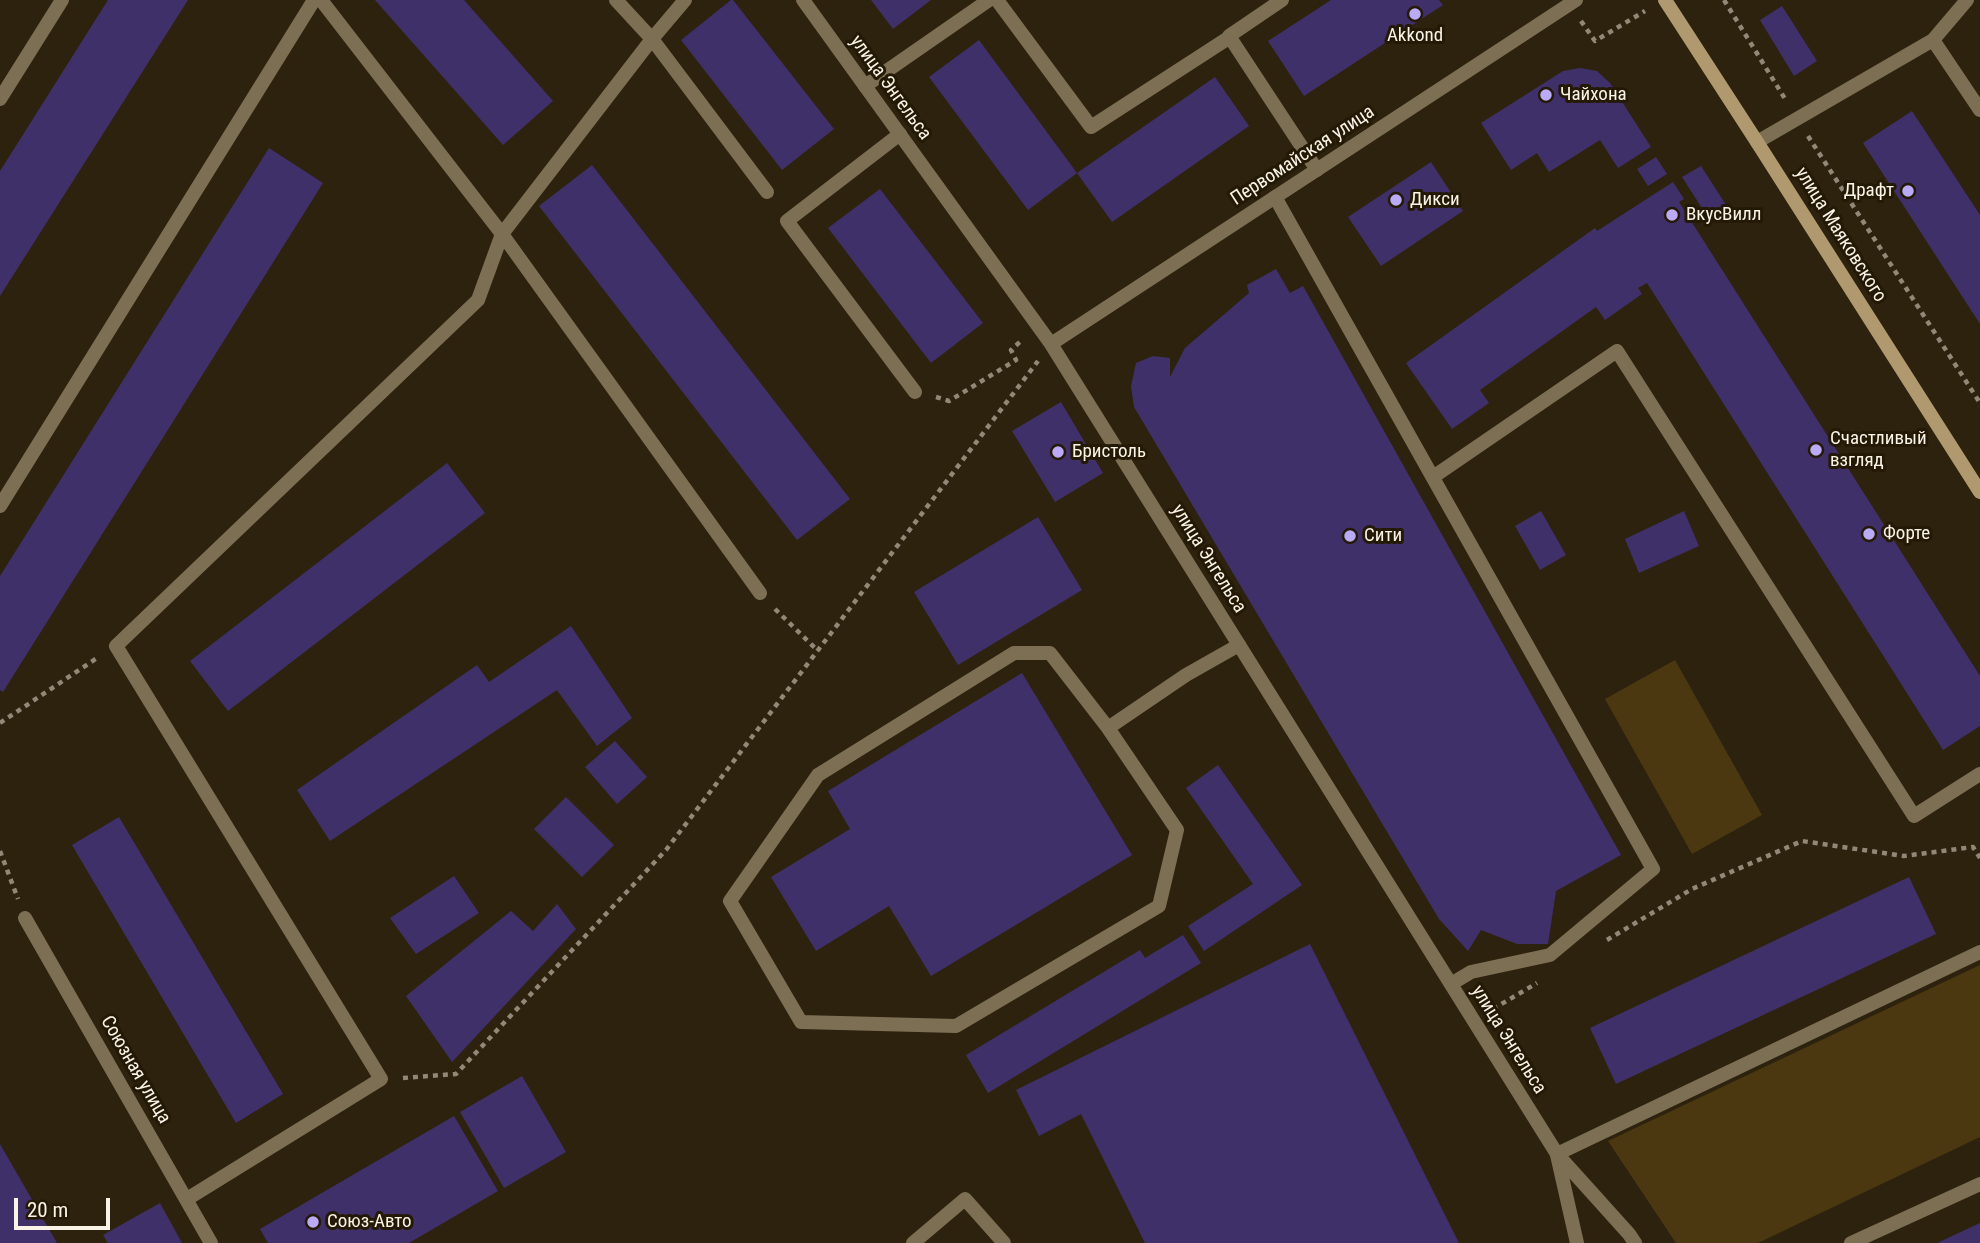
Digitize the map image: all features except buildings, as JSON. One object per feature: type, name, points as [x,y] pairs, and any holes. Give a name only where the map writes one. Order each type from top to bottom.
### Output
[{"type":"main road","name":"улица Маяковского","points":[[1659,3],[1757,142],[1980,492]]},
{"type":"street","points":[[0,99],[62,0]]},
{"type":"street","points":[[0,506],[314,0]]},
{"type":"street","points":[[321,0],[502,234],[760,593]]},
{"type":"street","points":[[616,0],[652,39],[766,192]]},
{"type":"street","points":[[187,1199],[381,1079],[116,646],[478,300],[502,234],[685,0]]},
{"type":"street","name":"улица Энгельса","points":[[803,0],[1051,344],[1557,1154],[1635,1243]]},
{"type":"street","points":[[864,86],[989,0]]},
{"type":"street","points":[[997,0],[1091,127],[1282,0]]},
{"type":"street","points":[[1757,142],[1933,40],[1967,0]]},
{"type":"street","name":"Первомайская улица","points":[[1051,344],[1573,2]]},
{"type":"street","points":[[1230,37],[1317,170]]},
{"type":"street","points":[[1933,40],[1980,110]]},
{"type":"street","points":[[900,134],[788,221],[915,392]]},
{"type":"street","points":[[1275,197],[1653,869],[1550,955],[1471,972],[1451,984]]},
{"type":"street","points":[[1433,477],[1617,351],[1914,816],[1980,774]]},
{"type":"street","points":[[1108,728],[1186,675],[1239,645]]},
{"type":"street","points":[[1014,653],[1050,653],[1108,728],[1177,830],[1159,906],[956,1026],[801,1022],[730,901],[818,775],[1014,653]]},
{"type":"street","name":"Союзная улица","points":[[25,918],[211,1243]]},
{"type":"street","points":[[1557,1154],[1980,952]]},
{"type":"street","name":"улица Энгельса","points":[[1557,1154],[1577,1243]]},
{"type":"street","points":[[1851,1243],[1980,1184]]},
{"type":"street","points":[[913,1243],[965,1199],[1004,1243]]},
{"type":"path","points":[[1724,0],[1797,119],[1980,403]]},
{"type":"path","points":[[1573,2],[1595,41],[1659,3]]},
{"type":"path","points":[[915,392],[949,401],[1016,360],[1011,350],[1038,327]]},
{"type":"path","points":[[381,1079],[456,1074],[666,850],[1051,344]]},
{"type":"path","points":[[760,593],[818,651]]},
{"type":"path","points":[[0,723],[116,646]]},
{"type":"path","points":[[1600,944],[1692,889],[1802,841],[1905,856],[1973,847],[1980,858]]},
{"type":"path","points":[[0,851],[25,918]]},
{"type":"path","points":[[1474,1021],[1543,979]]},
{"type":"shaded area","points":[[1675,660],[1762,815],[1692,854],[1605,699]]},
{"type":"shaded area","points":[[1980,965],[1980,1137],[1758,1243],[1676,1243],[1608,1141]]},
{"type":"place","name":"Akkond","points":[[1415,14]]},
{"type":"place","name":"Чайхона","points":[[1546,95]]},
{"type":"place","name":"Драфт","points":[[1908,191]]},
{"type":"place","name":"Дикси","points":[[1396,200]]},
{"type":"place","name":"ВкусВилл","points":[[1672,215]]},
{"type":"place","name":"Счастливый взгляд","points":[[1816,450]]},
{"type":"place","name":"Бристоль","points":[[1058,452]]},
{"type":"place","name":"Форте","points":[[1869,534]]},
{"type":"place","name":"Сити","points":[[1350,536]]},
{"type":"place","name":"Союз-Авто","points":[[313,1222]]}]
